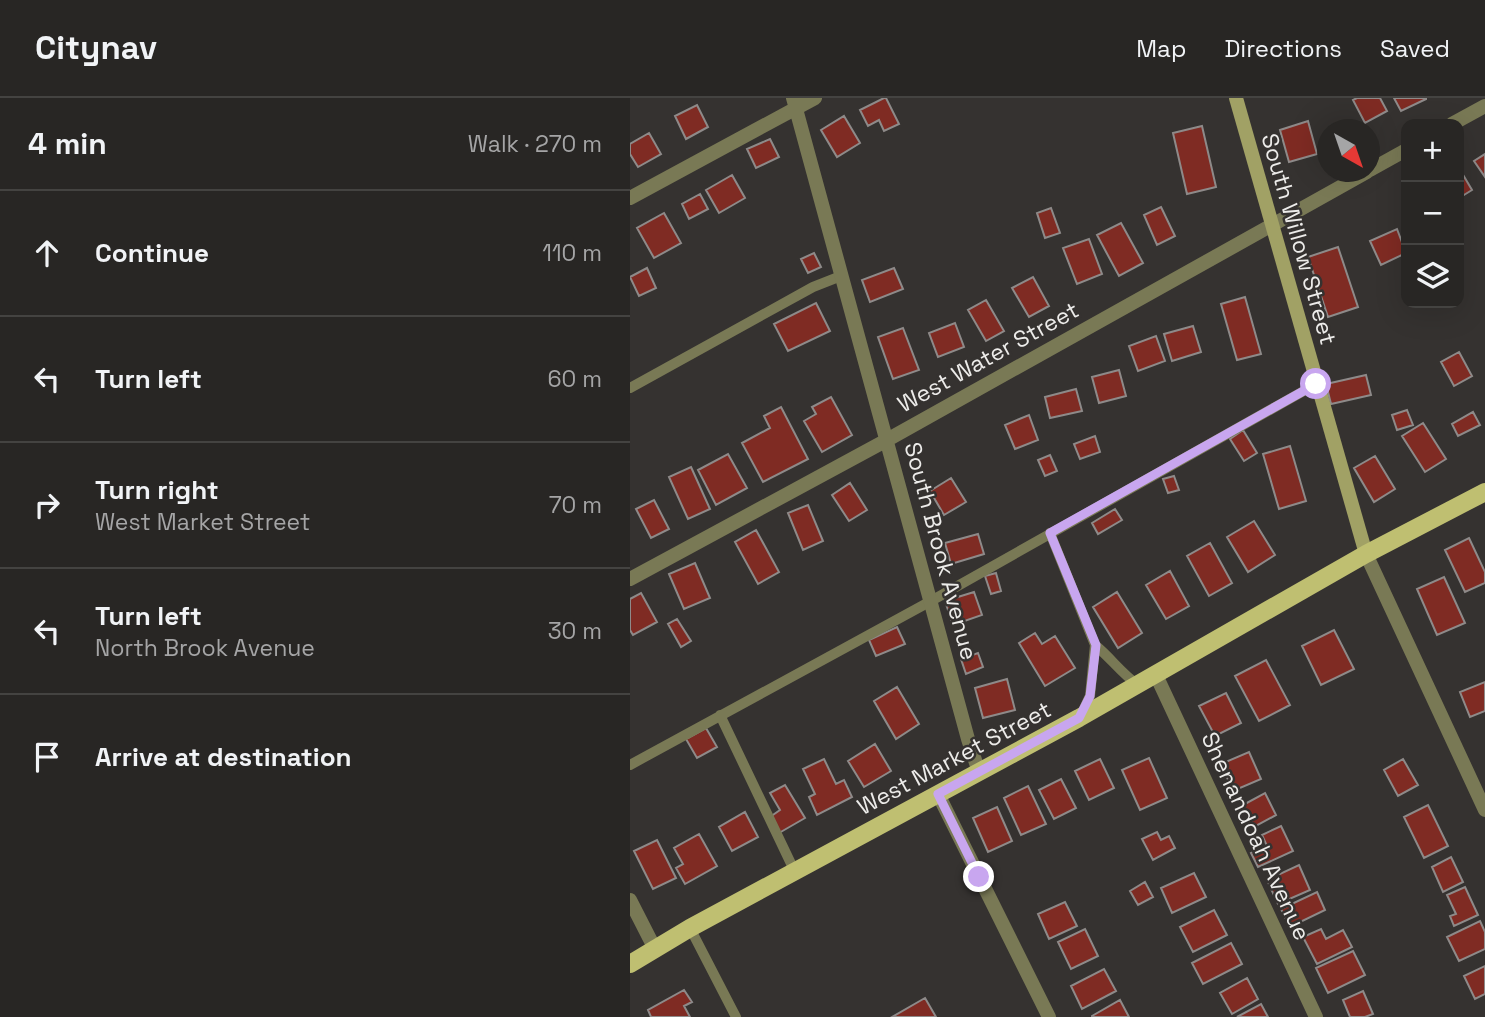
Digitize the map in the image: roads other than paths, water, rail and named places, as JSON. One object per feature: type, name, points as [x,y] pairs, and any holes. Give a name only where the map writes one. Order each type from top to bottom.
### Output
[{"type":"main road","name":"West Market Street","points":[[630,964],[690,928],[1079,718],[1366,554],[1485,492]]},
{"type":"street","points":[[630,198],[795,103],[814,98]]},
{"type":"street","name":"South Willow Street","points":[[1236,98],[1366,554]]},
{"type":"street","name":"South Brook Avenue","points":[[795,103],[979,772]]},
{"type":"street","points":[[1461,119],[1485,106]]},
{"type":"street","name":"West Water Street","points":[[1380,164],[1401,153]]},
{"type":"street","name":"West Water Street","points":[[630,579],[887,440],[1348,182]]},
{"type":"street","points":[[1366,554],[1485,810]]},
{"type":"street","name":"Shenandoah Avenue","points":[[1156,675],[1316,1017]]},
{"type":"street","points":[[938,794],[1049,1017]]},
{"type":"street","points":[[630,900],[655,949]]},
{"type":"lane","points":[[630,388],[813,287],[841,276]]},
{"type":"lane","points":[[630,765],[931,601],[1316,384]]},
{"type":"lane","points":[[1050,533],[1096,645],[1124,675],[1138,685]]},
{"type":"lane","points":[[1079,718],[1090,696],[1096,645]]},
{"type":"lane","points":[[720,715],[795,872]]},
{"type":"lane","points":[[690,928],[736,1017]]}]
